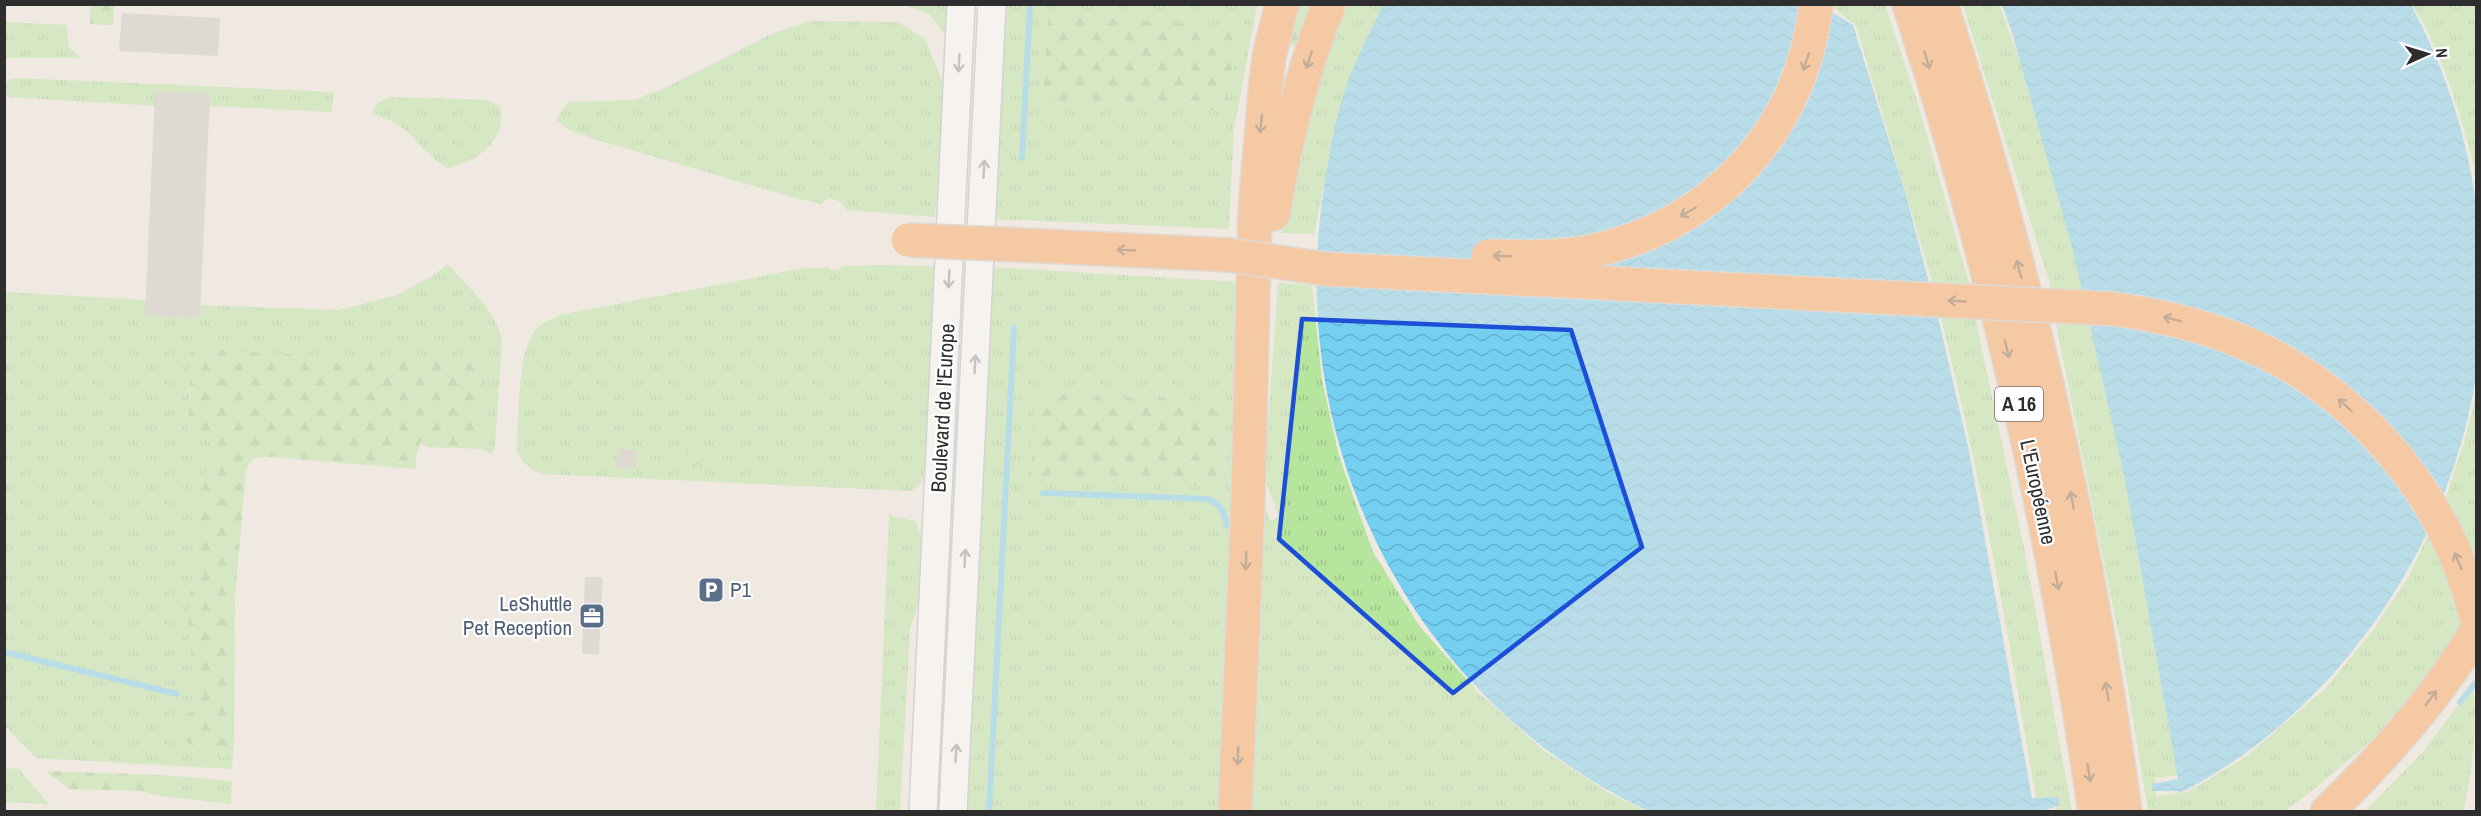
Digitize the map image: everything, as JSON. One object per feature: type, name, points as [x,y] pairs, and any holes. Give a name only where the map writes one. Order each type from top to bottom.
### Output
[{"type":"highway","points":[[1235,812],[1248,502],[1252,302],[1260,146],[1269,57],[1282,4]]},
{"type":"highway","points":[[1248,502],[1265,280],[1276,194],[1306,67],[1329,4]]},
{"type":"highway","points":[[1228,255],[1324,249],[1542,257],[1588,252],[1636,238],[1662,227],[1700,205],[1734,178],[1780,120],[1801,77],[1809,52],[1816,4]]},
{"type":"highway","name":"L'Européenne","points":[[1909,4],[1965,188],[2013,374],[2061,605],[2095,812]]},
{"type":"highway","name":"L'Européenne","points":[[1941,4],[2025,290],[2083,558],[2125,812]]},
{"type":"highway","points":[[908,240],[1228,255],[1326,269],[2115,309],[2155,315],[2232,337],[2270,354],[2321,385],[2368,426],[2395,455],[2419,488],[2440,523],[2459,561],[2476,617]]},
{"type":"highway","points":[[2327,812],[2394,743],[2435,692],[2476,632]]},
{"type":"highway","points":[[2313,812],[2394,743]]},
{"type":"main road","name":"Boulevard de l'Europe","points":[[923,812],[962,4]]},
{"type":"main road","name":"Boulevard de l'Europe","points":[[953,812],[992,4]]},
{"type":"main road","points":[[909,812],[917,664],[934,589]]},
{"type":"highlighted area","points":[[1302,319],[1571,330],[1642,547],[1453,693],[1279,539]]},
{"type":"green space","points":[[90,5],[114,5],[113,25],[90,24]]},
{"type":"green space","points":[[905,5],[949,5],[948,39],[929,14]]},
{"type":"green space","points":[[1003,5],[1257,5],[1234,129],[1229,229],[996,219]]},
{"type":"green space","points":[[1294,5],[1312,5],[1296,45],[1284,47]]},
{"type":"green space","points":[[1344,5],[1388,5],[1333,141],[1314,234],[1281,233],[1316,74]]},
{"type":"green space","points":[[1830,5],[1885,5],[1917,101],[1971,290],[1934,288],[1856,26]]},
{"type":"green space","points":[[1963,5],[1999,5],[2020,61],[2086,296],[2052,291]]},
{"type":"green space","points":[[2413,5],[2476,5],[2476,176],[2451,88],[2434,46]]},
{"type":"green space","points":[[1048,15],[1239,27],[1225,111],[1043,100]]},
{"type":"green space","points":[[811,21],[898,22],[925,39],[945,88],[935,217],[847,210],[839,201],[828,198],[821,204],[795,198],[594,139],[567,129],[556,120],[568,102],[634,100],[667,87],[773,33]]},
{"type":"green space","points":[[5,22],[66,25],[69,47],[81,58],[5,58]]},
{"type":"green space","points":[[10,79],[334,92],[332,112],[209,106],[210,94],[156,91],[155,106],[9,97],[5,92],[6,83]]},
{"type":"green space","points":[[393,97],[488,100],[500,107],[499,129],[487,148],[478,155],[457,166],[447,168],[404,129],[385,118],[372,115],[377,104]]},
{"type":"green space","points":[[448,264],[488,309],[499,329],[502,341],[495,446],[492,454],[481,449],[485,365],[191,349],[188,437],[209,438],[213,452],[199,494],[194,569],[189,604],[188,628],[197,698],[193,712],[225,758],[234,745],[232,769],[36,758],[5,726],[5,292],[146,300],[146,316],[199,318],[200,305],[338,310],[397,295],[432,276]]},
{"type":"green space","points":[[844,266],[935,266],[926,471],[920,484],[911,491],[541,474],[529,467],[519,455],[517,451],[519,405],[525,353],[536,329],[547,321],[560,315],[799,269],[828,267],[830,270],[837,270]]},
{"type":"green space","points":[[993,267],[1240,282],[1221,811],[965,812]]},
{"type":"green space","points":[[1278,283],[1312,285],[1322,380],[1339,456],[1373,552],[1420,627],[1478,692],[1544,751],[1611,794],[1646,811],[1249,812],[1259,515],[1266,511],[1271,521],[1279,516],[1264,478]]},
{"type":"green space","points":[[1975,316],[2023,543],[2072,811],[2047,811],[2057,809],[2054,797],[2036,799],[1982,497],[1941,318]]},
{"type":"green space","points":[[2055,320],[2091,321],[2122,457],[2178,775],[2155,778],[2156,796],[2188,792],[2247,756],[2325,689],[2372,632],[2409,576],[2429,533],[2457,600],[2463,621],[2433,676],[2371,741],[2285,811],[2148,811],[2120,642]]},
{"type":"green space","points":[[191,349],[485,364],[481,449],[427,447],[421,442],[416,456],[416,469],[271,457],[253,458],[246,469],[235,597],[234,745],[225,758],[195,747],[179,736],[183,716],[193,712],[196,698],[188,628],[189,603],[194,569],[199,493],[213,452],[209,439],[188,438]]},
{"type":"green space","points":[[1035,394],[1216,401],[1220,486],[1031,478]]},
{"type":"green space","points":[[2476,395],[2476,575],[2445,500],[2464,443]]},
{"type":"green space","points":[[686,446],[707,447],[705,474],[684,473]]},
{"type":"green space","points":[[889,515],[916,522],[923,543],[922,593],[910,629],[900,811],[876,812]]},
{"type":"green space","points":[[2473,685],[2475,717],[2473,748],[2463,811],[2365,811],[2422,753]]},
{"type":"green space","points":[[5,768],[19,769],[49,804],[5,802]]},
{"type":"green space","points":[[46,771],[161,775],[160,796],[140,791],[69,789]]},
{"type":"green space","points":[[161,775],[232,781],[231,804],[160,796]]},
{"type":"water","points":[[1818,4],[1853,25],[1906,195],[1938,317],[1969,451],[2032,798],[2058,797],[2060,805],[2040,812],[1648,811],[1563,762],[1490,700],[1428,628],[1379,548],[1344,461],[1323,368],[1317,273],[1326,175],[1342,98],[1358,56],[1383,5]]},
{"type":"water","points":[[2002,5],[2411,5],[2444,77],[2467,152],[2478,228],[2476,373],[2460,446],[2438,507],[2410,566],[2374,622],[2333,674],[2287,720],[2236,760],[2180,793],[2179,791],[2152,791],[2152,784],[2178,779],[2124,475],[2073,251],[2011,29]]},
{"type":"building","points":[[122,13],[220,18],[218,56],[119,51]]},
{"type":"building","points":[[155,91],[210,94],[200,318],[145,316]]},
{"type":"building","points":[[618,449],[637,450],[636,469],[617,468]]},
{"type":"building","name":"LeShuttle Pet Reception","points":[[585,577],[603,577],[599,654],[582,654]]},
{"type":"waterway","points":[[1022,158],[1030,4]]},
{"type":"waterway","points":[[989,812],[1014,328]]},
{"type":"waterway","points":[[1043,493],[1208,499],[1222,510],[1227,526]]},
{"type":"waterway","points":[[4,652],[177,694]]},
{"type":"waterway","points":[[2460,702],[2476,682]]},
{"type":"place","name":"P1","points":[[711,590]]},
{"type":"place","name":"LeShuttle Pet Reception","points":[[592,616]]}]
